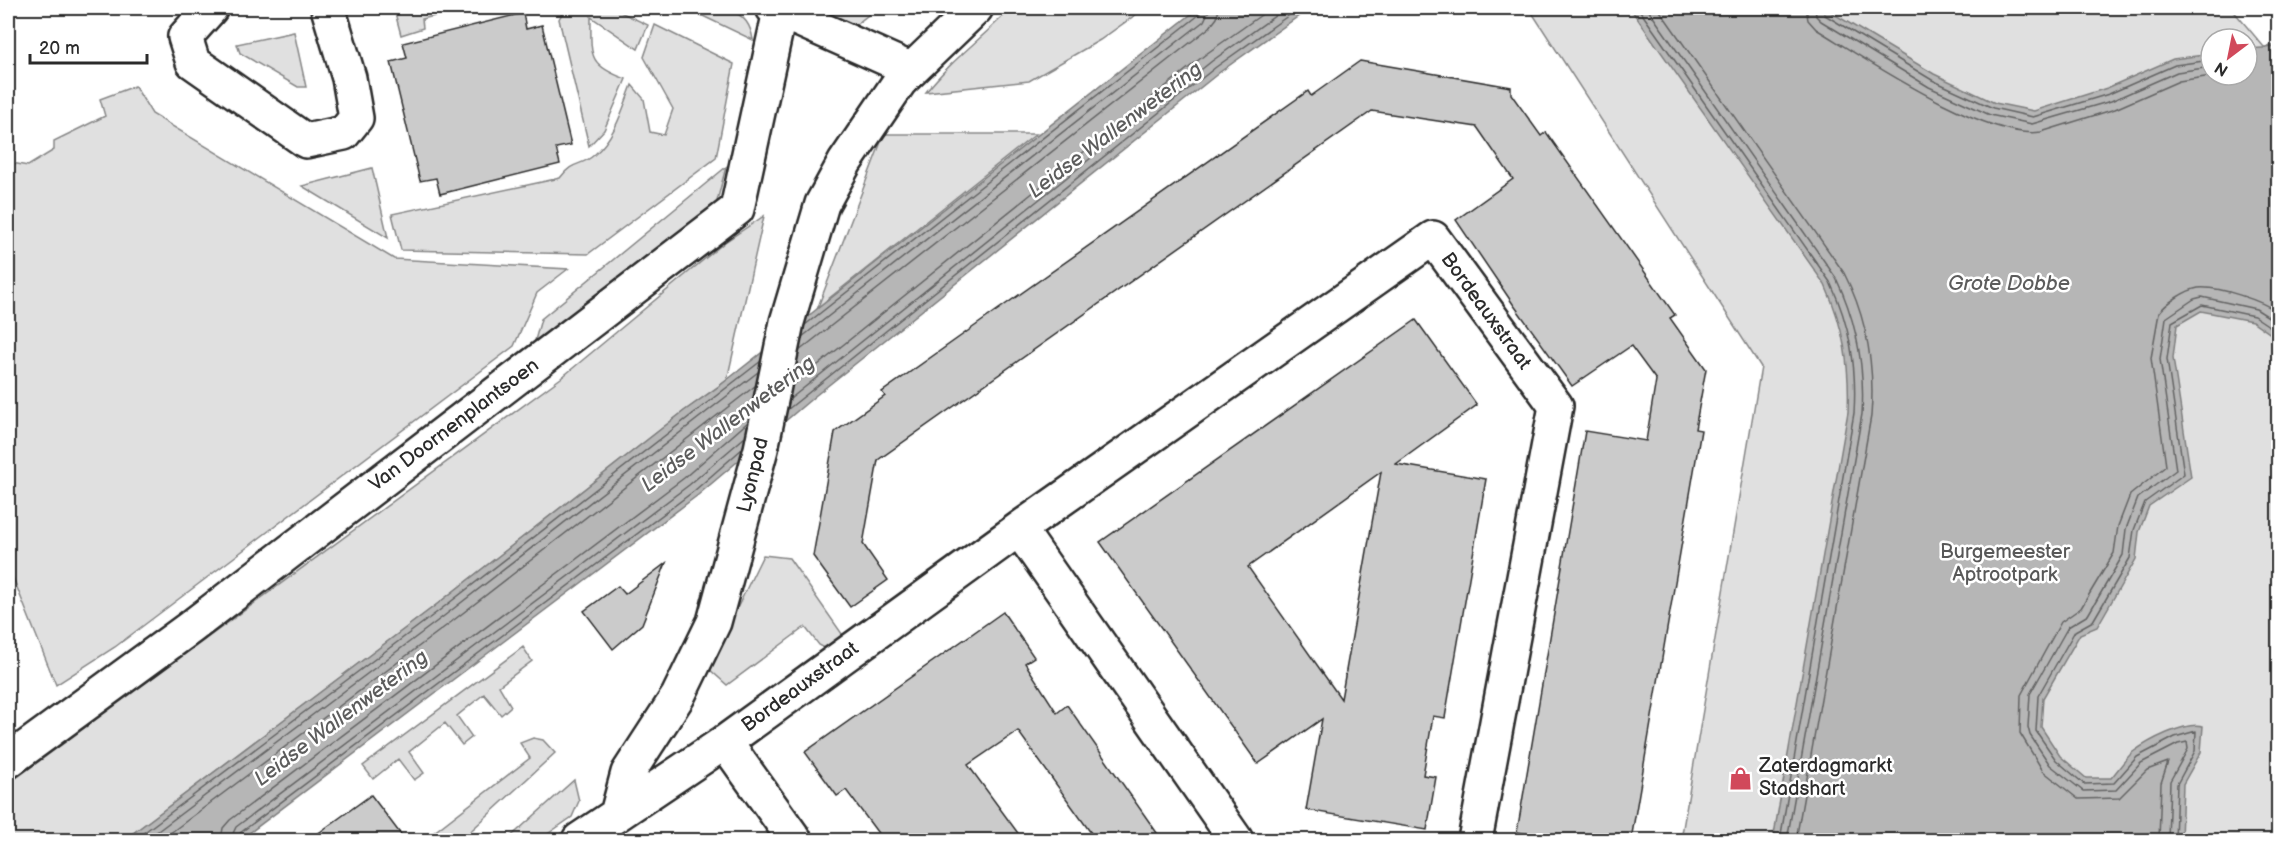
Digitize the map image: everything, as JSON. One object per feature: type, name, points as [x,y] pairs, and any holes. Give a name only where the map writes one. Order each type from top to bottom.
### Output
[{"type":"street","points":[[211,8],[185,37],[193,62],[306,141],[344,133],[356,118],[349,78],[328,8]]},
{"type":"street","name":"Lyonpad","points":[[617,814],[628,772],[678,696],[714,622],[761,449],[787,322],[822,204],[857,143],[910,69],[976,8]]},
{"type":"street","points":[[776,9],[910,69]]},
{"type":"street","name":"Van Doornenplantsoen","points":[[8,761],[191,627],[737,209],[776,9]]},
{"type":"street","name":"Bordeauxstraat","points":[[579,840],[725,742],[1019,529],[1433,238],[1556,406],[1475,840]]},
{"type":"street","points":[[1019,529],[1236,840]]},
{"type":"street","points":[[725,742],[795,840]]},
{"type":"green space","points":[[708,7],[737,13],[750,28],[753,40],[686,8]]},
{"type":"green space","points":[[469,8],[422,19],[423,28],[401,35],[394,9]]},
{"type":"green space","points":[[565,8],[612,8],[648,25],[638,49],[591,17],[594,57],[604,69],[626,79],[604,130],[589,146],[559,19]]},
{"type":"green space","points":[[816,8],[877,8],[854,26]]},
{"type":"green space","points":[[1011,8],[1145,8],[1100,40],[1029,81],[926,92],[946,69]]},
{"type":"green space","name":"Grote Dobbe","points":[[1529,8],[2231,8],[2247,27],[2199,27],[2199,87],[2259,87],[2259,41],[2264,47],[2278,45],[2278,840],[1681,840],[1761,367]]},
{"type":"green space","points":[[655,25],[734,64],[716,158],[588,254],[401,250],[392,214],[560,178],[569,168],[589,159],[613,132],[632,85],[644,99],[650,132],[664,135],[673,109],[644,57]]},
{"type":"green space","points":[[294,32],[306,87],[298,87],[240,53],[237,44]]},
{"type":"green space","points":[[135,86],[152,114],[394,259],[568,269],[537,293],[514,346],[115,647],[56,685],[8,565],[8,155],[12,163],[28,166],[54,150],[54,141],[105,116],[100,99]]},
{"type":"green space","points":[[884,134],[1036,134],[818,307]]},
{"type":"green space","points":[[726,167],[716,205],[534,344],[541,319]]},
{"type":"green space","points":[[372,168],[388,238],[302,186]]},
{"type":"green space","points":[[764,216],[727,380],[436,605],[124,840],[8,840],[8,784],[561,378],[725,242]]},
{"type":"green space","points":[[763,555],[789,558],[847,641],[832,652],[819,645],[805,627],[727,685],[708,668]]},
{"type":"green space","points":[[523,647],[532,661],[499,686],[511,706],[501,715],[484,694],[457,716],[472,737],[462,745],[445,723],[409,752],[424,773],[414,780],[398,759],[373,779],[363,766]]},
{"type":"green space","points":[[533,738],[543,740],[555,753],[461,840],[424,840],[530,758],[520,743]]},
{"type":"green space","points":[[574,780],[579,801],[572,817],[539,840],[507,840]]},
{"type":"water","name":"Leidse Wallenwetering","points":[[1199,8],[1310,8],[1220,72],[815,396],[698,495],[240,840],[124,840],[436,605],[684,411],[718,387]]},
{"type":"water","name":"Grote Dobbe","points":[[1630,8],[1824,8],[1934,74],[1995,103],[2034,111],[2107,88],[2173,59],[2199,56],[2199,87],[2259,87],[2259,48],[2278,47],[2278,339],[2252,321],[2201,311],[2177,325],[2173,358],[2191,477],[2149,506],[2139,532],[2136,559],[2097,627],[2080,634],[2043,698],[2041,727],[2060,756],[2086,778],[2111,778],[2133,752],[2148,743],[2177,729],[2195,725],[2203,726],[2201,752],[2183,784],[2181,840],[1773,840],[1848,412],[1847,363],[1837,316],[1825,285]]},
{"type":"building","points":[[523,13],[526,29],[542,25],[571,145],[556,148],[560,164],[440,194],[436,178],[420,181],[391,62],[407,58],[403,43]]},
{"type":"building","points":[[1360,61],[1511,87],[1511,94],[1541,136],[1546,132],[1675,315],[1670,318],[1706,369],[1695,429],[1701,430],[1631,840],[1569,840],[1517,832],[1585,431],[1646,441],[1656,380],[1631,346],[1572,386],[1513,304],[1456,220],[1513,179],[1477,127],[1372,111],[878,460],[863,544],[888,580],[850,607],[813,556],[835,432],[885,396],[882,392],[982,321],[1308,91],[1311,96]]},
{"type":"building","points":[[1416,320],[1477,405],[1396,464],[1486,479],[1445,718],[1433,716],[1423,775],[1436,777],[1427,830],[1306,810],[1322,719],[1258,764],[1100,542]],"holes":[[[1381,472],[1341,699],[1248,567]]]},
{"type":"building","points":[[666,563],[642,624],[613,649],[584,611],[618,586],[625,594]]},
{"type":"building","points":[[1003,612],[1034,657],[1025,663],[1057,713],[1067,705],[1162,840],[1096,840],[1018,731],[968,765],[1023,840],[883,840],[846,790],[837,796],[805,752]]},
{"type":"building","points":[[371,795],[405,840],[309,840]]},
{"type":"place","name":"Zaterdagmarkt Stadshart","points":[[1741,778]]},
{"type":"park label","name":"Burgemeester Aptrootpark","points":[[2005,564]]}]
